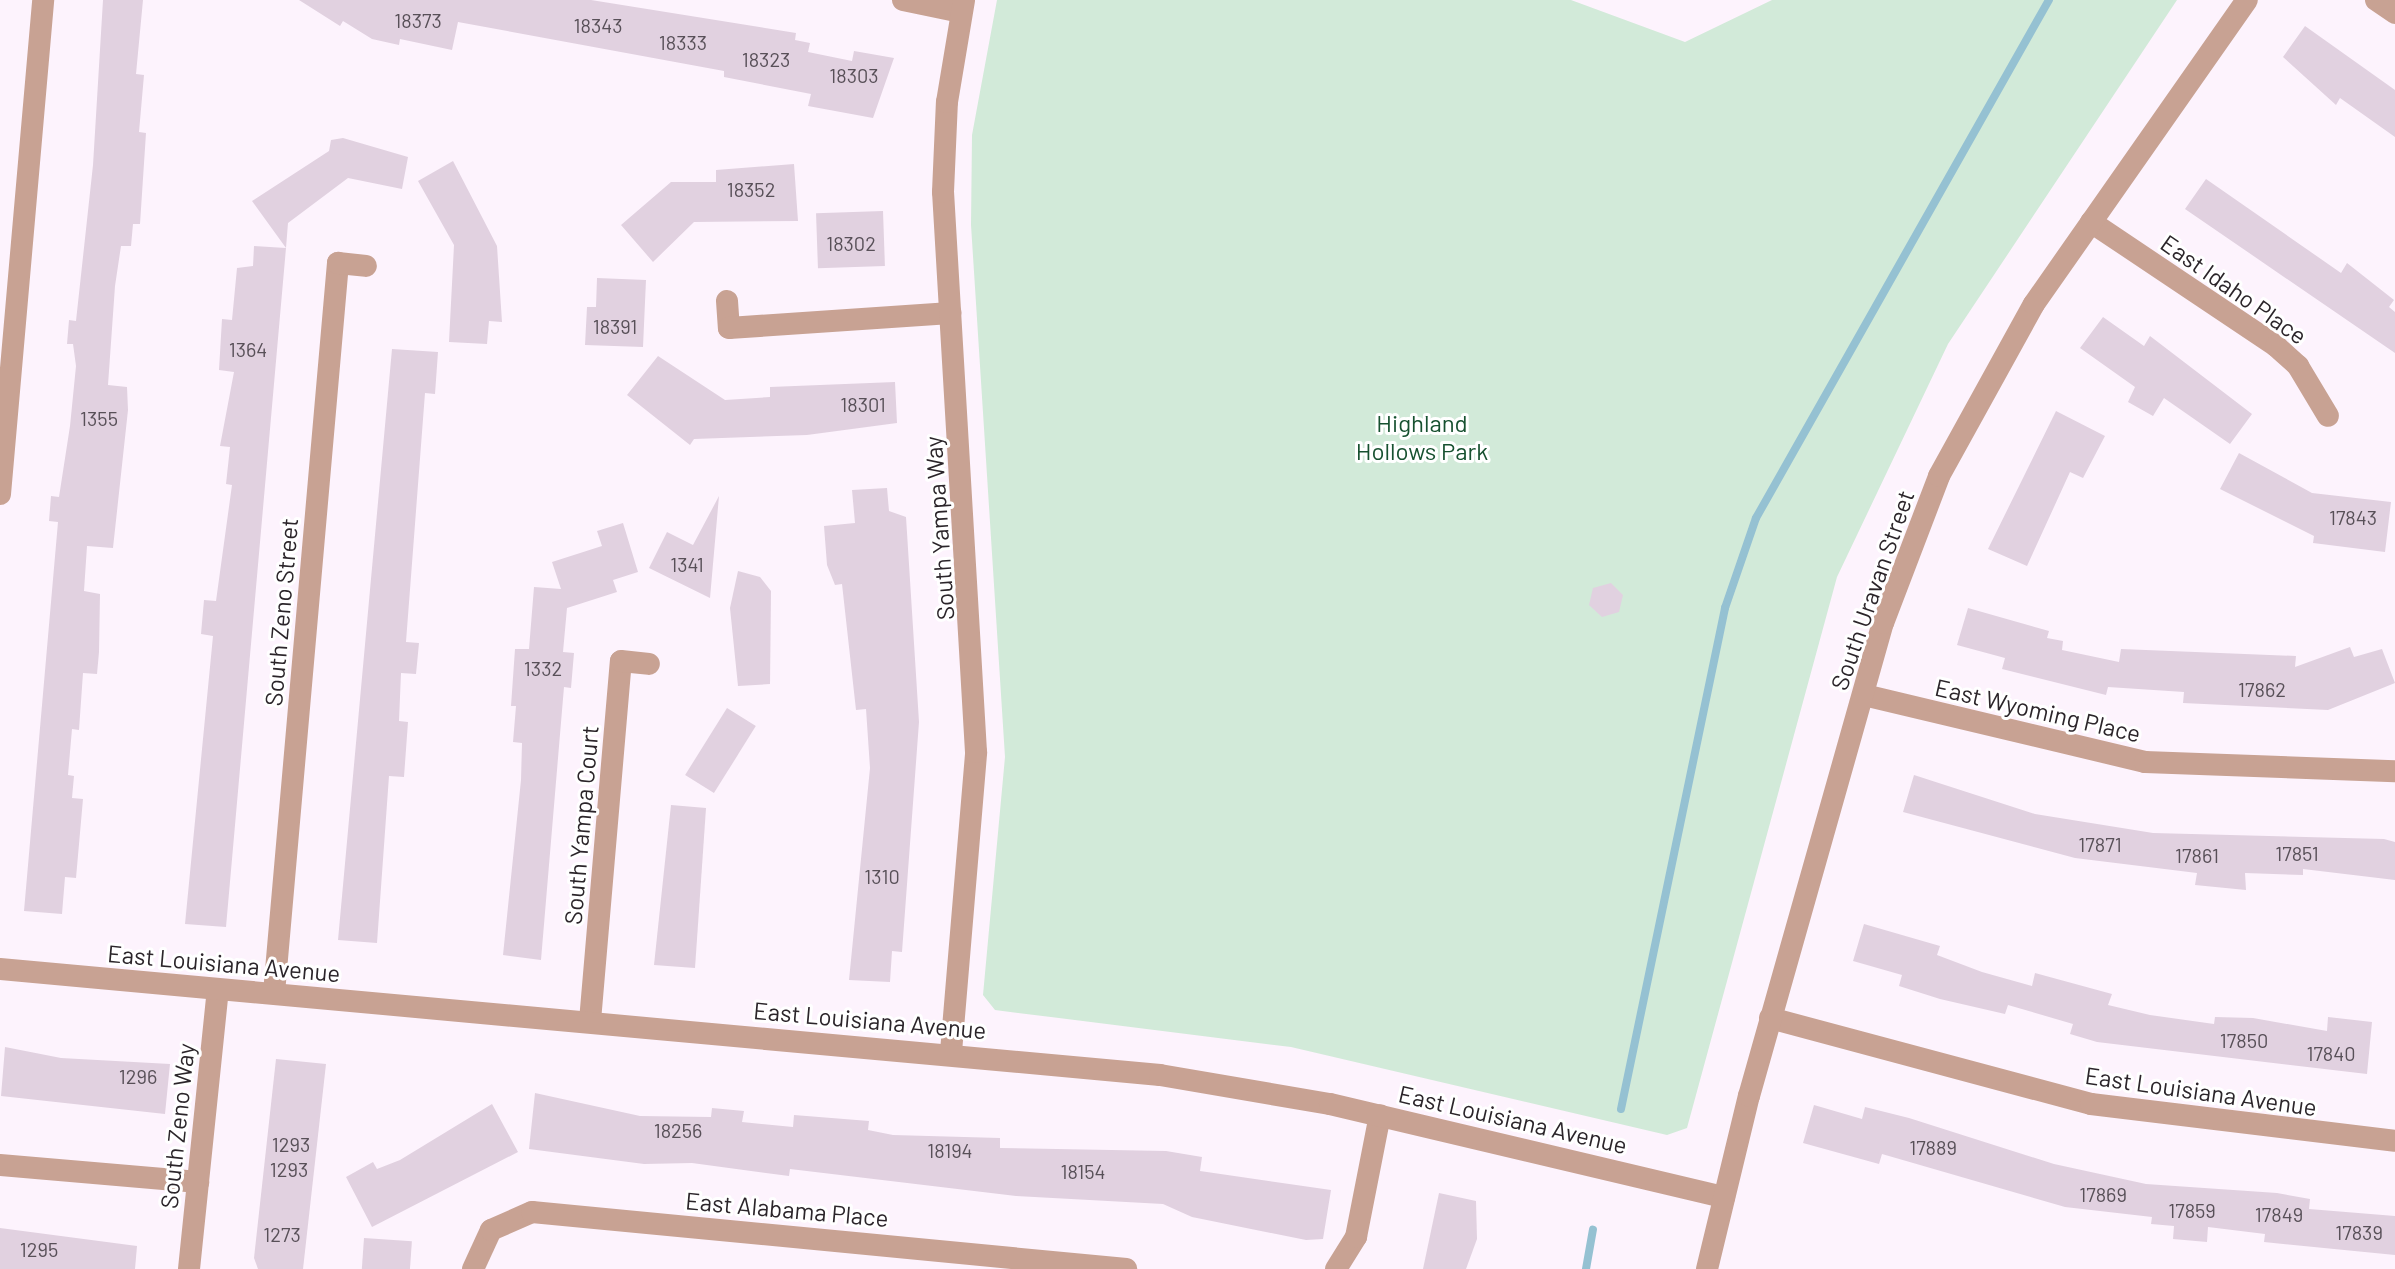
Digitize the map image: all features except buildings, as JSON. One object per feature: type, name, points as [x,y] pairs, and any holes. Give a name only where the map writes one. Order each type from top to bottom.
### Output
[{"type":"street","points":[[0,494],[43,0]]},
{"type":"street","points":[[903,0],[962,6]]},
{"type":"street","name":"South Uravan Street","points":[[1707,1269],[1770,1018],[1864,695],[1939,476],[1998,364],[2091,222],[2247,0]]},
{"type":"street","points":[[2376,0],[2395,13]]},
{"type":"street","name":"South Yampa Way","points":[[951,1052],[976,701],[950,313],[944,147],[962,6]]},
{"type":"street","name":"East Idaho Place","points":[[2091,222],[2276,346],[2298,366],[2328,416]]},
{"type":"street","name":"South Zeno Street","points":[[274,993],[338,263],[366,266]]},
{"type":"street","points":[[727,301],[729,328],[950,313]]},
{"type":"street","name":"South Yampa Court","points":[[590,1021],[621,661],[649,664]]},
{"type":"street","name":"East Wyoming Place","points":[[1864,695],[2145,762],[2395,771]]},
{"type":"street","name":"East Louisiana Avenue","points":[[0,969],[951,1052],[1160,1075],[1380,1115],[1724,1197]]},
{"type":"street","name":"South Zeno Way","points":[[189,1269],[218,989]]},
{"type":"street","name":"East Louisiana Avenue","points":[[1770,1018],[2119,1109],[2395,1141]]},
{"type":"street","points":[[1336,1269],[1356,1237],[1380,1115]]},
{"type":"street","points":[[0,1165],[198,1182]]},
{"type":"street","name":"East Alabama Place","points":[[473,1269],[491,1230],[532,1212],[1126,1269]]},
{"type":"green space","name":"Highland Hollows Park","points":[[997,0],[1571,0],[1685,42],[1772,0],[2177,0],[1948,344],[1837,577],[1687,1128],[1667,1135],[1291,1047],[995,1010],[983,995],[1005,757],[971,225],[972,135]]},
{"type":"waterway","points":[[1621,1109],[1725,608],[1756,518],[2049,0]]},
{"type":"waterway","points":[[1586,1269],[1593,1230]]}]
